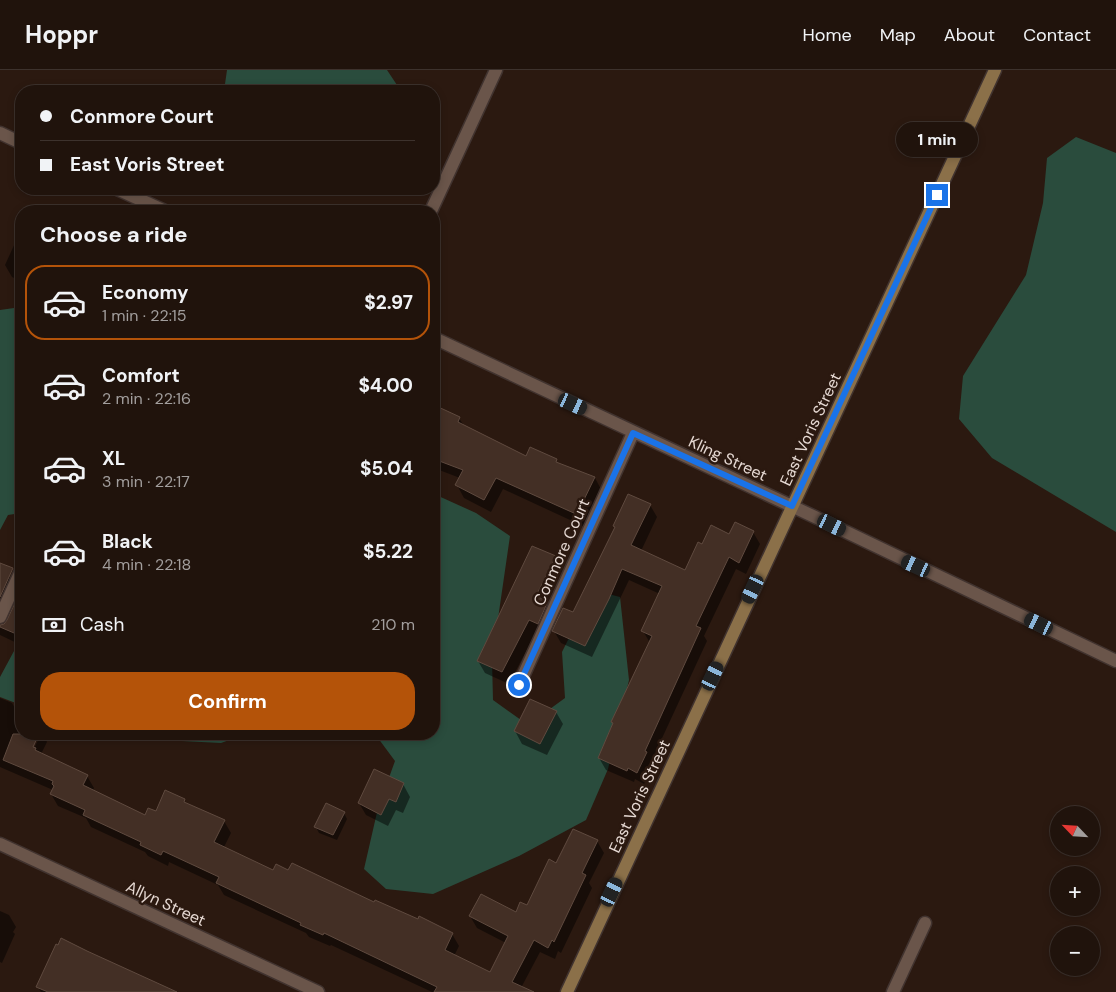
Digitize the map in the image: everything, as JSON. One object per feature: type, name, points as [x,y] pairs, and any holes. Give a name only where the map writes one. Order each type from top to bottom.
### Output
[{"type":"street","points":[[440,191],[496,70]]},
{"type":"street","name":"East Voris Street","points":[[566,992],[996,70]]},
{"type":"street","points":[[0,133],[15,141]]},
{"type":"street","points":[[131,195],[152,205]]},
{"type":"street","name":"Kling Street","points":[[440,341],[1116,661]]},
{"type":"street","name":"Conmore Court","points":[[519,685],[633,433]]},
{"type":"street","points":[[0,617],[15,584]]},
{"type":"street","name":"Allyn Street","points":[[0,844],[318,992]]},
{"type":"street","points":[[893,992],[925,923]]},
{"type":"green space","points":[[227,70],[387,70],[397,85],[225,85]]},
{"type":"green space","points":[[1076,137],[1116,153],[1116,532],[992,458],[959,419],[963,376],[1026,275],[1043,203],[1047,158]]},
{"type":"green space","points":[[15,308],[15,514],[8,515],[0,530],[0,310]]},
{"type":"green space","points":[[440,497],[476,513],[510,536],[492,660],[493,700],[528,725],[565,698],[562,652],[593,590],[620,597],[629,680],[608,769],[586,820],[519,856],[433,894],[386,889],[364,869],[378,808],[395,761],[379,740],[440,740]]},
{"type":"green space","points":[[15,649],[15,703],[0,697],[0,677]]},
{"type":"green space","points":[[162,740],[229,740],[221,743]]},
{"type":"building","points":[[440,408],[460,417],[458,422],[526,456],[530,447],[557,459],[556,462],[595,477],[576,514],[496,478],[484,500],[455,485],[463,470],[440,461]]},
{"type":"building","points":[[628,494],[651,504],[631,545],[685,570],[698,542],[702,544],[711,525],[729,534],[735,522],[754,531],[739,563],[729,557],[696,626],[701,628],[645,751],[647,752],[637,773],[628,768],[627,771],[598,758],[613,723],[611,722],[652,636],[641,631],[662,586],[622,569],[585,646],[552,631],[563,608],[573,612],[615,527],[613,526]]},
{"type":"building","points":[[532,546],[556,556],[536,596],[548,601],[538,624],[529,620],[502,672],[477,661]]},
{"type":"building","points":[[0,563],[13,568],[0,597]]},
{"type":"building","points":[[15,603],[15,633],[0,627],[7,620]]},
{"type":"building","points":[[530,699],[557,711],[540,744],[514,731]]},
{"type":"building","points":[[13,734],[15,734],[15,740],[36,740],[33,747],[36,748],[35,750],[88,775],[83,785],[145,815],[148,808],[156,811],[165,790],[185,799],[184,802],[225,820],[214,842],[273,870],[276,864],[288,870],[292,863],[374,902],[375,900],[418,919],[419,916],[453,933],[445,950],[490,972],[508,936],[469,916],[481,894],[516,912],[520,902],[527,905],[549,859],[556,863],[573,829],[598,840],[582,873],[586,875],[554,942],[552,940],[548,948],[534,940],[512,982],[534,992],[434,992],[437,987],[324,933],[323,935],[300,925],[301,923],[216,883],[219,877],[163,851],[161,855],[140,845],[141,842],[83,815],[85,810],[50,794],[54,786],[52,784],[53,781],[3,760]]},
{"type":"building","points":[[374,769],[404,783],[396,802],[389,799],[381,815],[358,803]]},
{"type":"building","points":[[326,803],[345,812],[333,835],[314,827]]},
{"type":"building","points":[[61,938],[177,992],[48,992],[36,987],[56,944],[58,945]]},
{"type":"route","points":[[519,685],[633,433],[792,506],[937,195]]}]
